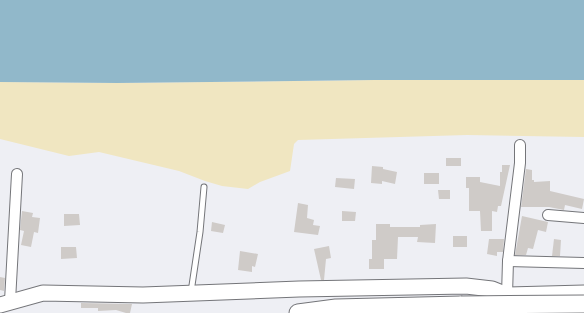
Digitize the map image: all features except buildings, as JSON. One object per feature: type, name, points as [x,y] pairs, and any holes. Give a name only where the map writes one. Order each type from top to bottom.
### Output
[{"type":"highway","points":[[298,313],[336,308],[584,304]]},
{"type":"main road","points":[[5,303],[43,293],[143,295],[299,289],[466,286],[492,289],[507,295],[584,293]]},
{"type":"main road","points":[[505,313],[507,295]]},
{"type":"street","points":[[507,295],[508,261],[520,163],[520,145]]},
{"type":"street","points":[[5,303],[17,174]]},
{"type":"street","points":[[548,215],[584,218]]},
{"type":"street","points":[[508,261],[584,263]]},
{"type":"lane","points":[[191,294],[199,239],[204,187]]},
{"type":"sand","points":[[374,80],[584,80],[584,137],[467,135],[298,140],[294,144],[290,171],[260,182],[248,189],[222,186],[179,171],[99,152],[69,156],[0,139],[0,82],[117,83]]},
{"type":"water","points":[[0,0],[584,0],[584,80],[374,80],[117,83],[0,82]]}]
